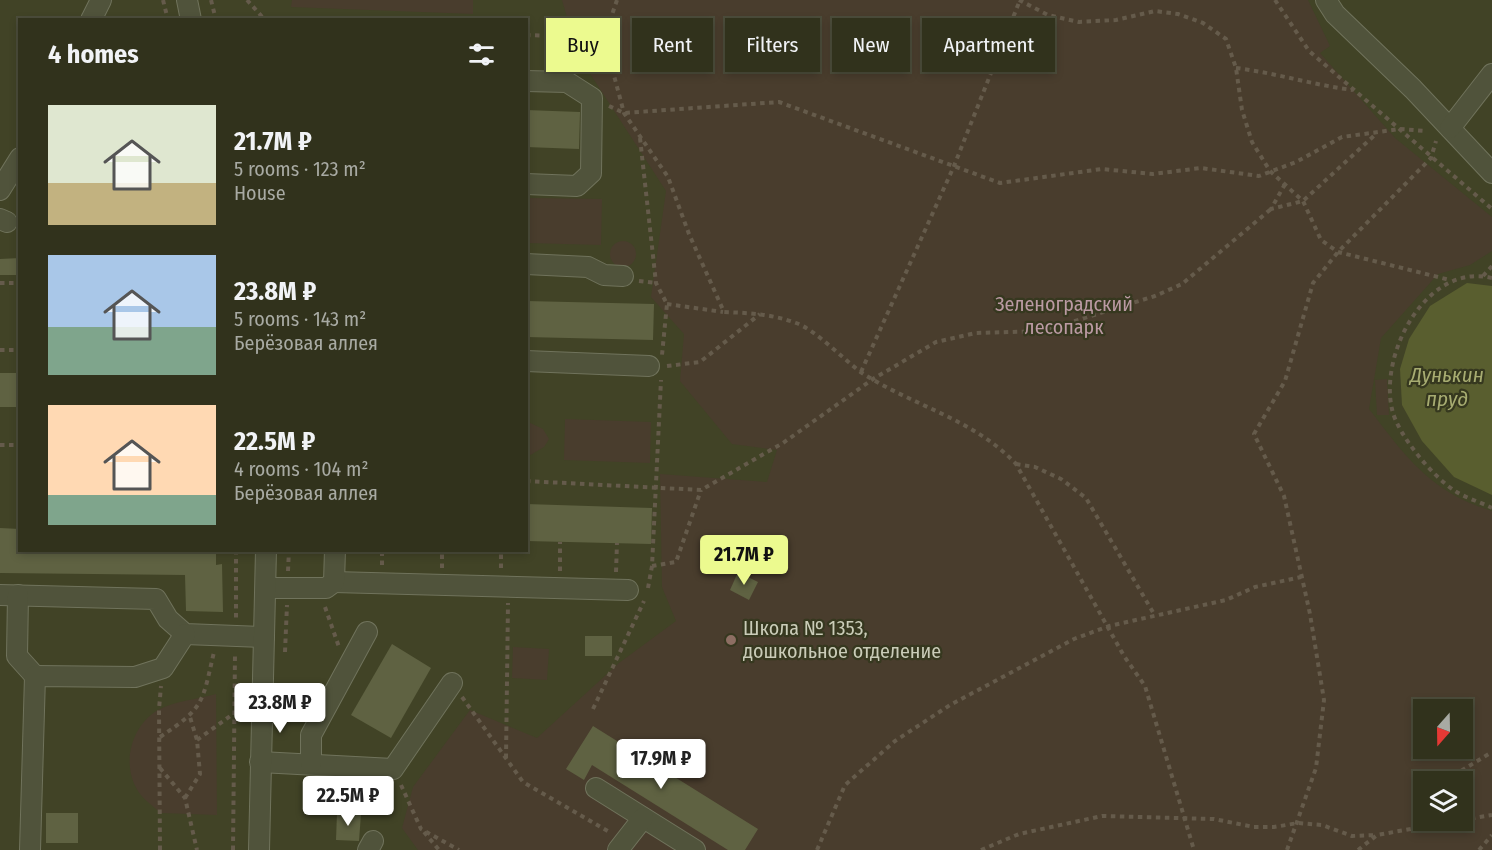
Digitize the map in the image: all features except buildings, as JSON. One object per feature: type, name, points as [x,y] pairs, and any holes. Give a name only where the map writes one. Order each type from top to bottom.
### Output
[{"type":"street","points":[[92,18],[101,0]]},
{"type":"street","points":[[187,0],[191,18]]},
{"type":"street","points":[[1326,0],[1335,14],[1445,130],[1468,148],[1492,173]]},
{"type":"street","points":[[1445,130],[1492,74]]},
{"type":"street","points":[[528,81],[567,82],[592,98],[591,173],[577,186],[528,184]]},
{"type":"street","points":[[1468,148],[1492,150]]},
{"type":"street","points":[[0,190],[18,161]]},
{"type":"street","points":[[528,264],[588,267],[604,275],[623,276]]},
{"type":"street","points":[[528,362],[655,366]]},
{"type":"street","points":[[259,850],[266,552]]},
{"type":"street","points":[[330,585],[335,552]]},
{"type":"street","points":[[266,588],[330,585],[622,589]]},
{"type":"street","points":[[185,634],[163,668],[135,677],[35,676],[9,656],[9,595],[156,599],[168,619],[185,634],[264,637]]},
{"type":"street","points":[[311,763],[311,735],[368,632]]},
{"type":"street","points":[[30,850],[35,676]]},
{"type":"street","points":[[260,762],[393,768],[452,683]]},
{"type":"street","points":[[596,788],[695,850]]},
{"type":"street","points":[[621,845],[643,818]]},
{"type":"path","points":[[163,0],[168,18]]},
{"type":"path","points":[[211,0],[216,18]]},
{"type":"path","points":[[247,0],[263,18]]},
{"type":"path","points":[[611,18],[617,0]]},
{"type":"path","points":[[861,372],[954,166],[1019,0],[1048,15],[1078,22],[1116,20],[1155,11],[1178,14],[1203,23],[1226,39],[1236,68],[1242,110],[1252,142],[1270,171],[1303,201],[1321,240],[1338,252],[1450,280],[1483,276],[1492,278]]},
{"type":"path","points":[[1275,0],[1309,51],[1400,129],[1431,159],[1492,209]]},
{"type":"path","points":[[528,35],[546,36]]},
{"type":"path","points":[[1236,68],[1273,73],[1318,86],[1354,90]]},
{"type":"path","points":[[613,72],[624,113],[668,177],[689,234],[724,312]]},
{"type":"path","points":[[592,98],[624,113],[779,102],[1000,183],[1102,169],[1153,174],[1201,168],[1259,176],[1296,162],[1342,137],[1400,129],[1445,130],[1431,159],[1338,252],[1313,283],[1285,381],[1254,434],[1284,496],[1310,614],[1324,700],[1316,768],[1287,850]]},
{"type":"path","points":[[1271,209],[1303,201],[1378,132]]},
{"type":"path","points":[[640,136],[656,283],[667,304],[655,366],[656,486]]},
{"type":"path","points":[[528,482],[656,486],[701,490],[783,443],[873,379],[936,342],[976,333],[1043,331],[1155,297],[1182,284],[1271,209],[1285,184]]},
{"type":"path","points":[[1483,276],[1492,266]]},
{"type":"path","points":[[1450,280],[1426,300],[1404,332],[1390,371],[1392,409],[1413,450],[1454,490],[1492,508]]},
{"type":"path","points":[[648,282],[656,283]]},
{"type":"path","points":[[0,283],[18,284]]},
{"type":"path","points":[[667,304],[724,312],[761,313],[799,324],[861,372],[969,427],[1000,447],[1016,464],[1124,656],[1145,686],[1194,850]]},
{"type":"path","points":[[655,366],[700,362],[761,313]]},
{"type":"path","points":[[0,350],[18,350]]},
{"type":"path","points":[[0,445],[18,445]]},
{"type":"path","points":[[1016,464],[1035,467],[1061,479],[1086,498],[1154,614]]},
{"type":"path","points":[[652,566],[676,562],[701,490]]},
{"type":"path","points":[[559,588],[560,542]]},
{"type":"path","points":[[617,543],[622,589]]},
{"type":"path","points":[[233,850],[233,714],[226,637],[236,552]]},
{"type":"path","points":[[817,850],[845,785],[895,741],[950,705],[1074,639],[1108,626],[1154,614],[1226,600],[1255,587],[1301,577]]},
{"type":"path","points":[[330,585],[324,612],[347,669]]},
{"type":"path","points":[[506,759],[508,587]]},
{"type":"path","points":[[159,737],[190,717],[203,699],[226,637]]},
{"type":"path","points":[[160,850],[159,737],[163,668]]},
{"type":"path","points":[[452,683],[524,782],[621,845]]},
{"type":"path","points":[[197,740],[233,714]]},
{"type":"path","points":[[185,798],[200,774],[197,740],[190,717]]},
{"type":"path","points":[[1461,771],[1492,752]]},
{"type":"path","points":[[160,768],[185,798],[197,850]]},
{"type":"path","points":[[393,768],[421,829],[439,850]]},
{"type":"path","points":[[1473,818],[1492,815]]},
{"type":"path","points":[[981,850],[1019,834],[1102,816],[1214,819],[1254,827],[1274,827],[1298,823],[1322,825],[1352,836],[1377,835],[1413,829]]},
{"type":"path","points":[[421,829],[459,850]]},
{"type":"path","points":[[1358,850],[1377,835]]},
{"type":"path","points":[[1479,850],[1492,835]]},
{"type":"green space","points":[[292,0],[473,0],[473,14],[291,7]]},
{"type":"green space","name":"Зеленоградский лесопарк","points":[[562,0],[1308,0],[1330,46],[1320,53],[1395,138],[1492,217],[1492,251],[1470,265],[1438,274],[1381,338],[1369,409],[1408,458],[1436,483],[1470,503],[1492,511],[1492,850],[418,850],[402,828],[413,787],[470,710],[537,738],[619,663],[676,621],[662,587],[660,474],[767,482],[777,450],[732,444],[680,381],[684,334],[651,297],[666,191],[589,72],[620,72],[620,18],[567,18]]},
{"type":"green space","points":[[528,198],[602,199],[601,245],[528,243]]},
{"type":"green space","points":[[623,241],[632,245],[636,254],[632,263],[623,267],[614,263],[610,254],[614,245]]},
{"type":"green space","points":[[1387,379],[1389,415],[1377,415],[1375,380]]},
{"type":"green space","points":[[565,419],[651,422],[650,463],[564,460]]},
{"type":"green space","points":[[528,422],[543,429],[549,439],[544,447],[528,456]]},
{"type":"green space","points":[[513,647],[549,649],[547,680],[512,678]]},
{"type":"green space","points":[[216,694],[217,815],[161,813],[140,794],[133,780],[130,758],[135,736],[141,726],[158,710],[179,702]]},
{"type":"water","name":"Дунькин пруд","points":[[1467,283],[1492,286],[1492,495],[1454,477],[1422,441],[1402,405],[1400,369],[1409,339],[1430,306]]},
{"type":"place","name":"Школа № 1353, дошкольное отделение","points":[[731,640]]}]
